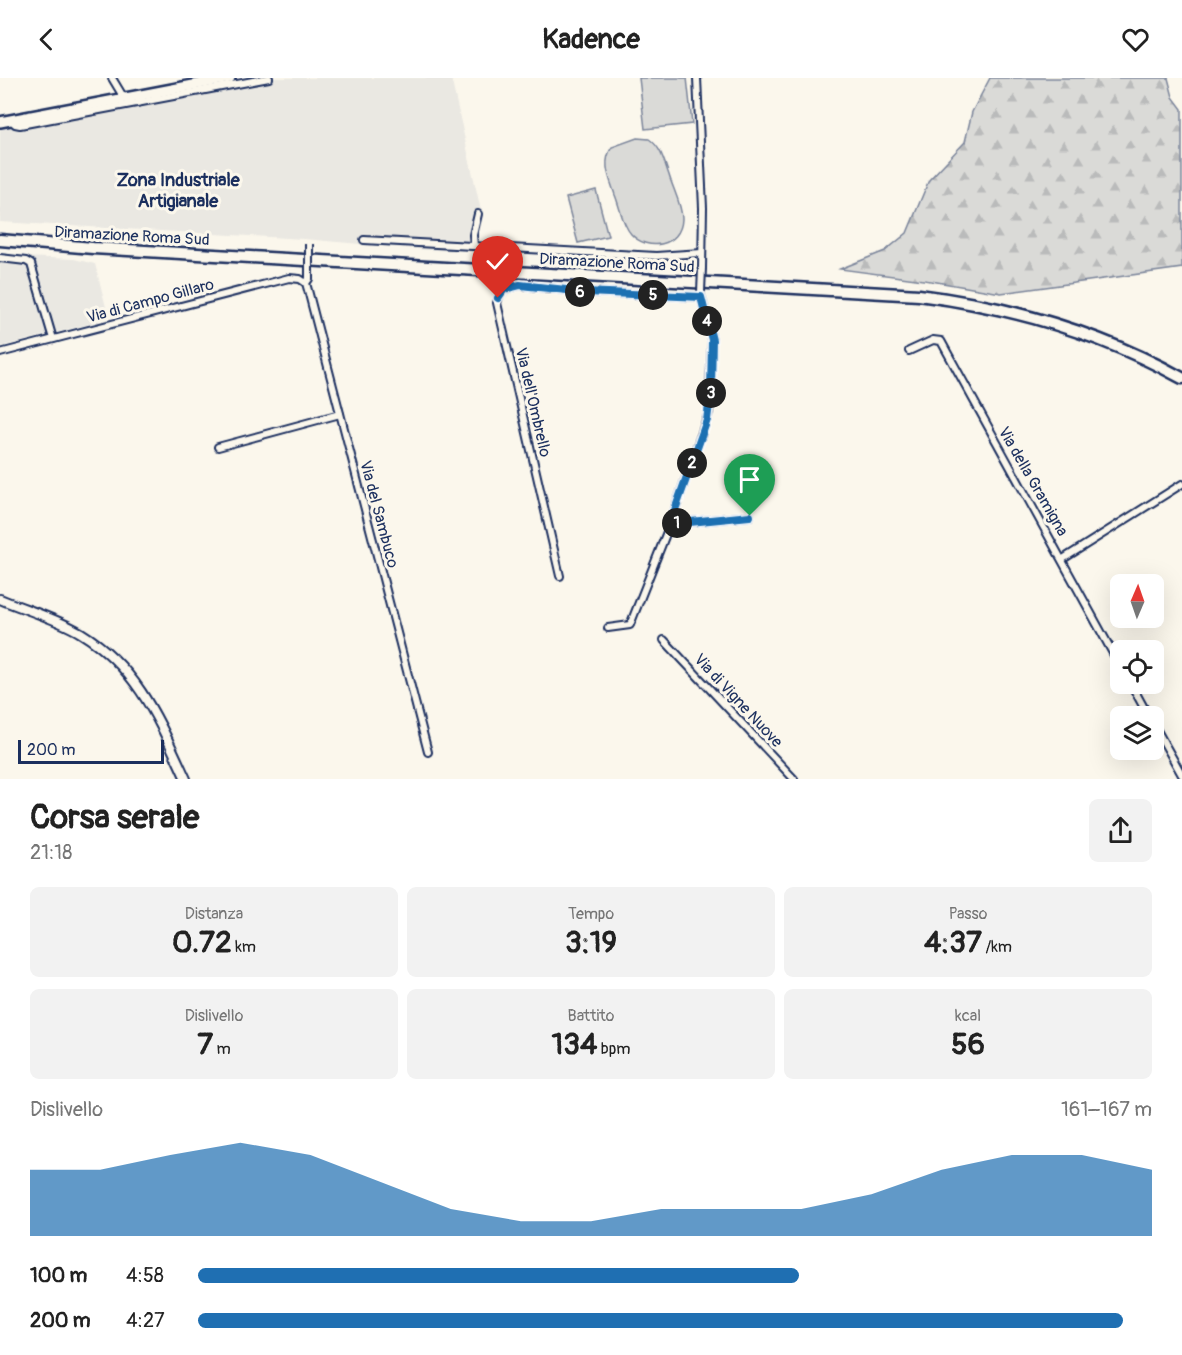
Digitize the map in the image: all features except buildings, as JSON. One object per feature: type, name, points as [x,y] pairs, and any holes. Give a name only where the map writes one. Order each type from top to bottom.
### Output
[{"type":"highway","name":"Diramazione Roma Sud","points":[[0,232],[93,241],[921,289],[996,302],[1052,316],[1111,338],[1182,371]]},
{"type":"highway","name":"Diramazione Roma Sud","points":[[0,240],[93,248],[919,295],[1002,309],[1059,326],[1117,347],[1182,378]]},
{"type":"main road","points":[[0,122],[230,78]]},
{"type":"street","points":[[112,78],[124,98]]},
{"type":"street","points":[[11,120],[20,125],[269,78]]},
{"type":"street","points":[[608,628],[630,626],[670,524],[707,420],[710,405],[712,340],[701,295],[703,208],[697,78]]},
{"type":"street","points":[[474,246],[473,235],[478,214]]},
{"type":"street","points":[[306,282],[309,279],[310,235]]},
{"type":"street","points":[[364,240],[656,256],[702,254]]},
{"type":"street","points":[[0,258],[26,261],[31,264],[53,339]]},
{"type":"street","name":"Via di Campo Gillaro","points":[[0,353],[289,278],[306,282]]},
{"type":"street","name":"Via del Sambuco","points":[[306,282],[428,752]]},
{"type":"street","name":"Via dell'Ombrello","points":[[560,576],[497,303],[500,293],[508,286],[520,285],[585,292],[701,295]]},
{"type":"street","name":"Via della Gramigna","points":[[909,351],[933,340],[941,341],[1110,648]]},
{"type":"street","points":[[218,447],[340,414]]},
{"type":"street","points":[[1062,559],[1182,484]]},
{"type":"street","points":[[670,524],[750,516]]},
{"type":"street","points":[[0,599],[79,632],[118,662],[139,686],[155,712],[186,779]]},
{"type":"street","name":"Via di Vigne Nuove","points":[[664,640],[794,779]]},
{"type":"street","points":[[1164,743],[1182,776]]},
{"type":"shaded area","points":[[247,78],[451,78],[482,215],[476,231],[478,251],[427,250],[304,239],[0,222],[0,125]]},
{"type":"shaded area","points":[[0,258],[74,259],[95,264],[109,319],[0,347]]},
{"type":"green space","points":[[639,78],[687,78],[692,124],[645,129]]},
{"type":"green space","points":[[990,78],[1168,78],[1173,97],[1182,109],[1182,268],[1001,293],[840,269],[885,251],[907,233],[929,180],[965,142],[972,112]]},
{"type":"green space","points":[[637,138],[649,139],[660,151],[681,208],[682,219],[676,236],[662,244],[654,245],[638,240],[628,230],[608,171],[607,159],[612,147]]},
{"type":"green space","points":[[596,190],[608,236],[578,243],[566,198]]},
{"type":"district","name":"Zona Industriale Artigianale","points":[[178,190]]},
{"type":"route","points":[[498,298],[504,289],[513,285],[585,292],[701,297],[712,340],[710,405],[707,420],[670,524],[750,516]]}]
